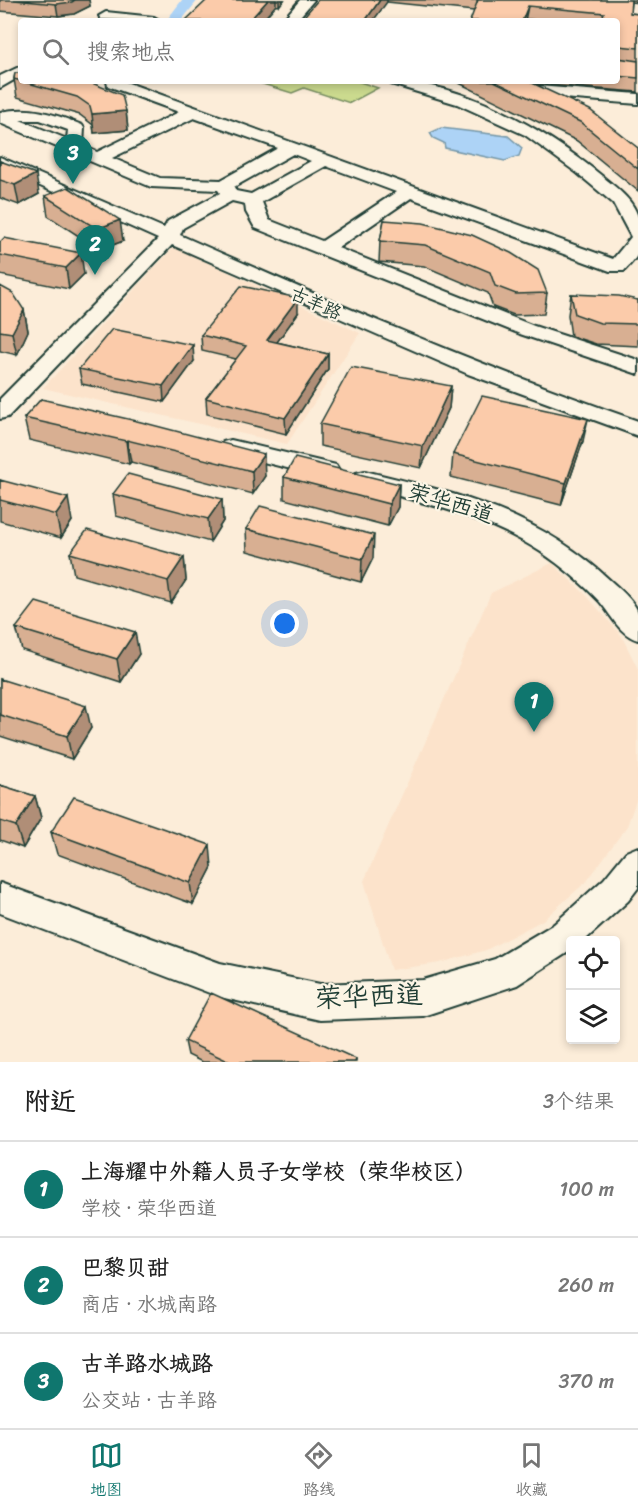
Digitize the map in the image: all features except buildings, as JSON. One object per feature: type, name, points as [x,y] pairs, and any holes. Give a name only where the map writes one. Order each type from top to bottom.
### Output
[{"type":"street","points":[[292,18],[307,0]]},
{"type":"street","points":[[104,18],[122,5]]},
{"type":"street","points":[[0,83],[18,72]]},
{"type":"street","points":[[116,84],[617,267],[638,241]]},
{"type":"street","points":[[406,84],[454,99],[531,132],[590,175],[631,210],[638,234]]},
{"type":"street","points":[[454,99],[482,84],[525,90],[638,99]]},
{"type":"street","points":[[98,158],[193,112]]},
{"type":"street","points":[[0,116],[42,115],[58,120],[76,128],[74,148]]},
{"type":"street","points":[[0,116],[157,183],[227,190],[253,200]]},
{"type":"street","points":[[34,131],[58,120]]},
{"type":"street","points":[[14,400],[170,237],[175,225],[291,148]]},
{"type":"street","points":[[253,200],[325,160]]},
{"type":"street","name":"古羊路","points":[[0,162],[450,361],[638,429]]},
{"type":"street","points":[[325,248],[409,191]]},
{"type":"street","points":[[253,200],[255,212],[262,224],[362,263],[422,279],[461,304],[527,330],[638,367]]},
{"type":"street","points":[[617,360],[626,351],[638,353]]},
{"type":"street","name":"荣华西道","points":[[212,442],[443,497],[507,520],[567,555],[616,600],[638,630]]},
{"type":"street","name":"荣华西道","points":[[0,898],[220,980],[320,1002],[423,998],[504,973],[566,935],[616,890],[638,862]]},
{"type":"shaded area","points":[[174,247],[360,333],[287,444],[43,388]]},
{"type":"shaded area","points":[[552,563],[586,595],[621,635],[638,669],[638,795],[627,826],[587,881],[543,920],[486,950],[440,963],[391,970],[364,881],[491,593]]},
{"type":"green space","points":[[263,84],[366,84],[378,88],[350,103],[304,88],[292,93]]},
{"type":"water","points":[[441,128],[508,136],[522,148],[519,156],[505,161],[445,148],[444,143],[433,138],[430,133]]},
{"type":"waterway","points":[[175,18],[190,0]]},
{"type":"place","name":"古羊路水城路","points":[[73,184]]},
{"type":"place","name":"巴黎贝甜","points":[[95,275]]},
{"type":"place","name":"上海耀中外籍人员子女学校（荣华校区）","points":[[534,732]]}]
